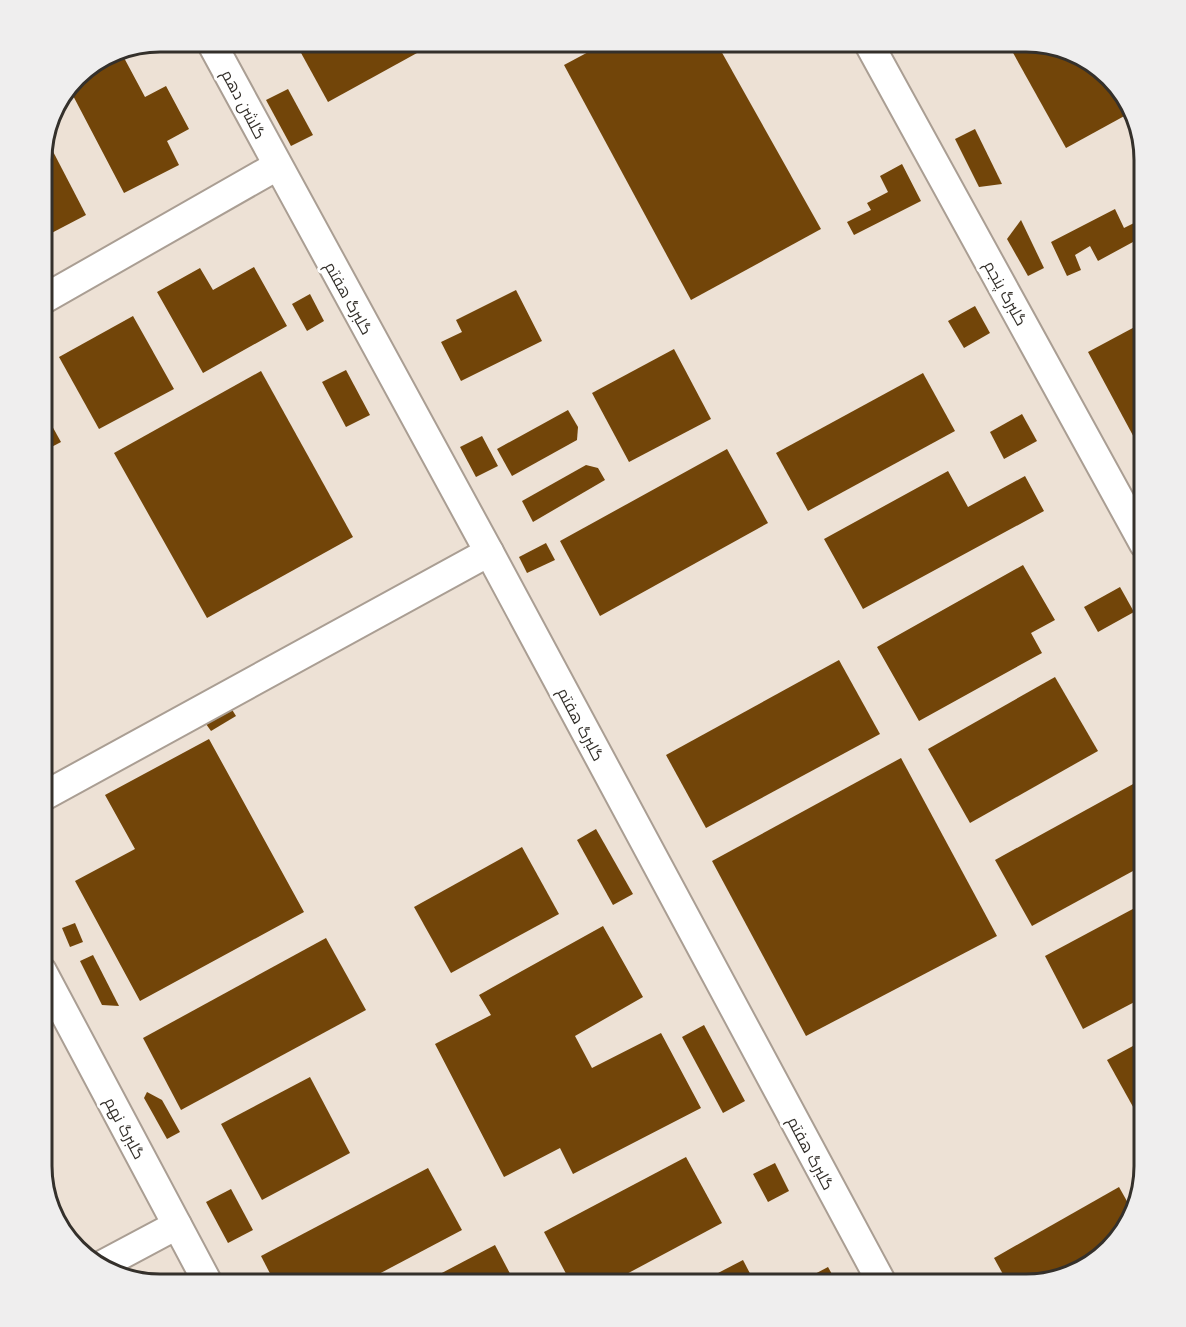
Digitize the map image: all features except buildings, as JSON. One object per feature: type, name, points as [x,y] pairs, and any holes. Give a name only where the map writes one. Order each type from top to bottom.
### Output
[{"type":"street","name":"گلشن دهم","points":[[215,52],[277,166]]},
{"type":"street","name":"گلبرگ پنجم","points":[[874,53],[1133,524]]},
{"type":"street","points":[[53,294],[277,166]]},
{"type":"street","name":"گلبرگ هفتم","points":[[277,166],[489,552],[877,1274]]},
{"type":"street","points":[[52,791],[489,552]]},
{"type":"street","name":"گلبرگ نهم","points":[[52,989],[203,1274]]},
{"type":"street","points":[[109,1261],[177,1225]]}]
